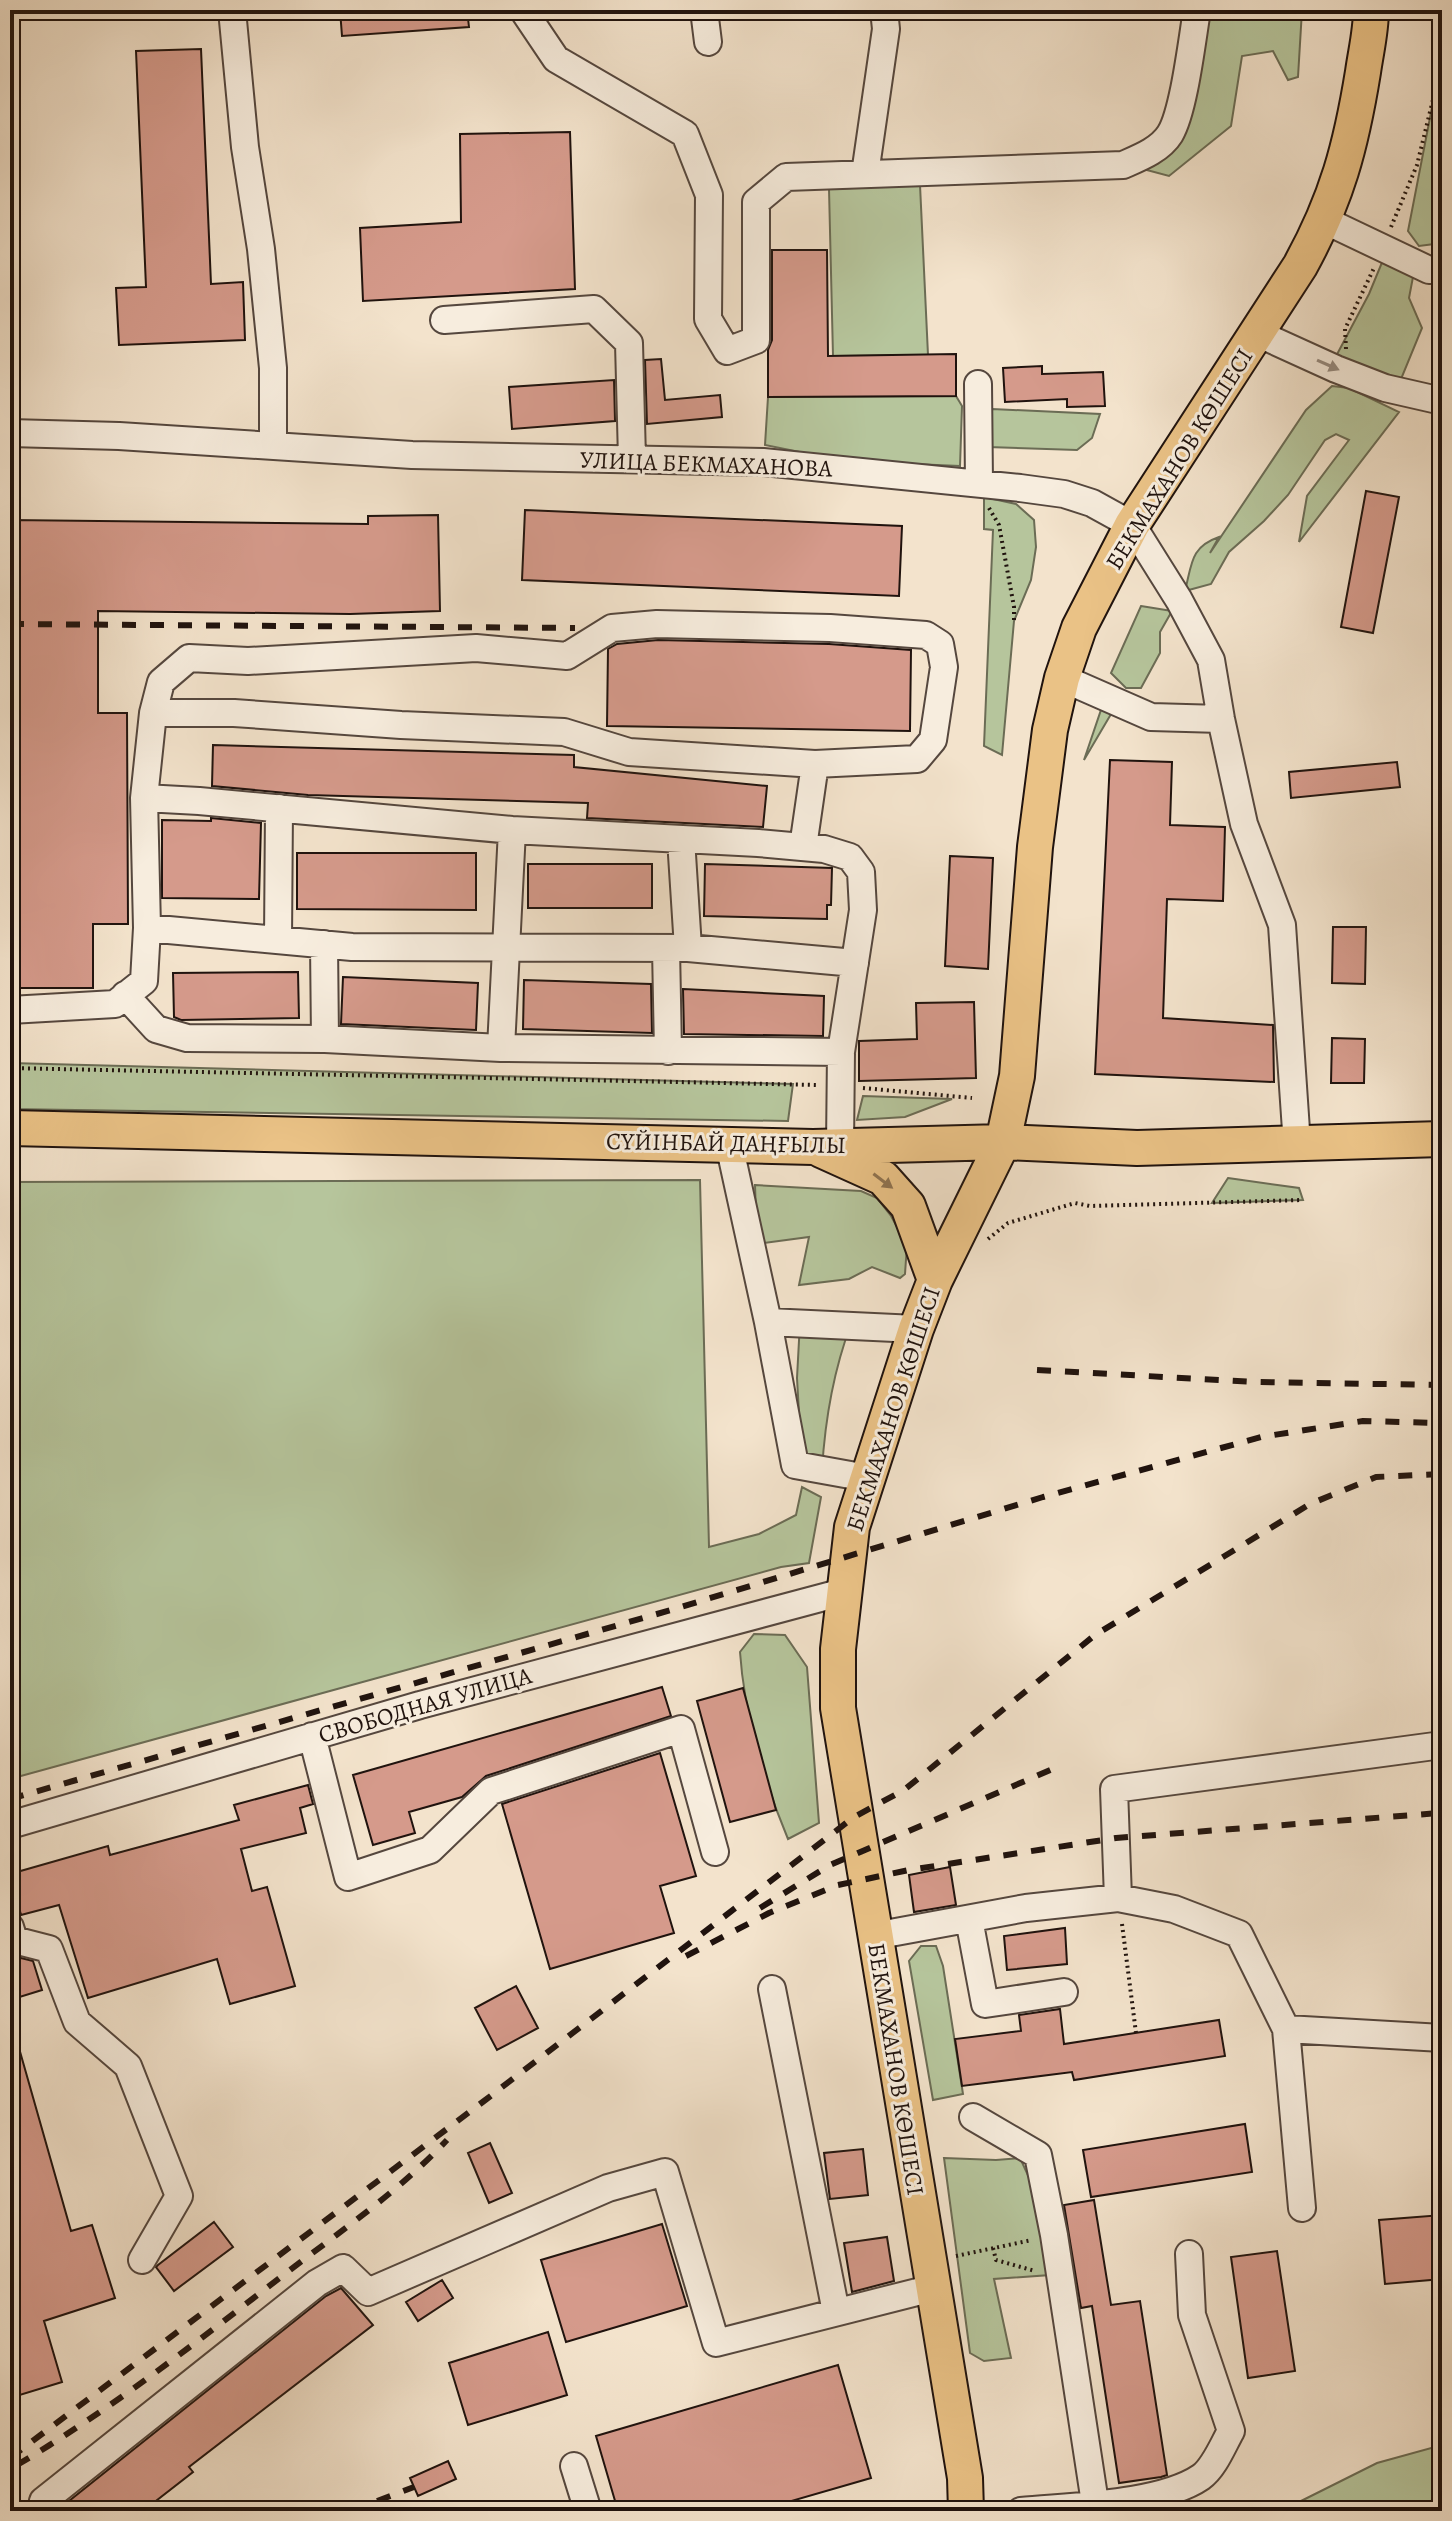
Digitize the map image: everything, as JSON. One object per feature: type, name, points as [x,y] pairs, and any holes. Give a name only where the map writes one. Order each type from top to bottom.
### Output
[{"type":"main road","name":"БЕКМАХАНОВ КӨШЕСІ","points":[[966,2511],[965,2478],[838,1708],[838,1649],[852,1527],[916,1329],[935,1280],[1003,1142],[1017,1076],[1035,847],[1050,730],[1062,678],[1079,628],[1132,525],[1300,266],[1324,220],[1341,179],[1357,111],[1371,10]]},
{"type":"main road","name":"СҮЙІНБАЙ ДАҢҒЫЛЫ","points":[[10,1128],[827,1146],[1003,1142],[1137,1148],[1442,1139]]},
{"type":"main road","points":[[827,1146],[883,1178],[908,1206],[935,1280]]},
{"type":"street","points":[[232,10],[245,147],[261,249],[271,353],[273,446]]},
{"type":"street","points":[[523,10],[556,59],[685,134],[709,195],[708,319],[727,351],[756,340],[756,202],[786,177],[1123,165],[1146,155],[1169,136],[1178,115],[1197,10]]},
{"type":"street","points":[[704,10],[708,42]]},
{"type":"street","points":[[865,174],[886,29],[884,10]]},
{"type":"street","points":[[1324,220],[1429,270],[1442,270]]},
{"type":"street","points":[[444,320],[594,309],[629,343],[632,459]]},
{"type":"street","points":[[1257,333],[1385,388],[1442,401]]},
{"type":"street","points":[[978,384],[979,483]]},
{"type":"street","name":"УЛИЦА БЕКМАХАНОВА","points":[[10,433],[119,436],[412,455],[763,462],[1064,494],[1092,503],[1132,525]]},
{"type":"street","points":[[1132,525],[1179,600],[1211,660],[1244,824],[1282,925],[1297,1145]]},
{"type":"street","points":[[10,1010],[115,1004],[144,981],[147,928],[144,798],[153,713],[161,682],[189,658],[248,661],[476,648],[567,656],[612,628],[657,624],[830,628],[926,635],[940,644],[944,667],[933,740],[917,759],[815,764],[629,752],[564,732],[234,713],[153,713]]},
{"type":"street","points":[[1062,678],[1151,717],[1221,719]]},
{"type":"street","points":[[803,847],[815,764]]},
{"type":"street","points":[[144,798],[512,830],[803,847],[824,849],[850,857],[861,872],[863,910],[841,1052],[841,1085],[827,1146]]},
{"type":"street","points":[[278,940],[279,808]]},
{"type":"street","points":[[501,1048],[512,830]]},
{"type":"street","points":[[668,1051],[677,948],[681,839]]},
{"type":"street","points":[[147,928],[324,944],[677,948],[855,963]]},
{"type":"street","points":[[324,944],[325,1039]]},
{"type":"street","points":[[125,995],[156,1029],[187,1038],[325,1039],[501,1048],[841,1052]]},
{"type":"street","points":[[729,1144],[795,1465],[867,1478]]},
{"type":"street","points":[[768,1322],[916,1329]]},
{"type":"street","name":"СВОБОДНАЯ УЛИЦА","points":[[10,1825],[420,1705],[843,1592]]},
{"type":"street","points":[[312,1736],[348,1877],[430,1850],[491,1791],[681,1729],[715,1852]]},
{"type":"street","points":[[1118,1898],[1114,1789],[1442,1745]]},
{"type":"street","points":[[874,1936],[1026,1908],[1118,1898],[1174,1909],[1239,1934],[1286,2029],[1302,2208]]},
{"type":"street","points":[[969,1919],[985,2004],[1064,1992]]},
{"type":"street","points":[[11,1936],[49,1949],[77,2022],[128,2066],[179,2196],[142,2260]]},
{"type":"street","points":[[772,1989],[836,2312]]},
{"type":"street","points":[[1286,2029],[1442,2038]]},
{"type":"street","points":[[973,2117],[1038,2155],[1054,2235],[1095,2503]]},
{"type":"street","points":[[41,2511],[43,2501],[317,2283],[343,2268],[368,2292],[608,2188],[665,2172],[716,2343],[933,2288]]},
{"type":"street","points":[[1021,2511],[1175,2490],[1204,2476],[1231,2431],[1192,2315],[1189,2254]]},
{"type":"street","points":[[574,2466],[588,2511]]},
{"type":"path","points":[[1336,369],[1346,350],[1345,329],[1362,297],[1417,165],[1442,63]]},
{"type":"path","points":[[979,483],[999,525],[1014,621]]},
{"type":"path","points":[[10,1068],[841,1085],[972,1098]]},
{"type":"path","points":[[984,1242],[1008,1223],[1075,1203],[1090,1206],[1303,1200]]},
{"type":"path","points":[[1118,1898],[1136,2033]]},
{"type":"path","points":[[956,2256],[1054,2235]]},
{"type":"path","points":[[993,2248],[996,2260],[1060,2279]]},
{"type":"green space","points":[[1203,10],[1302,10],[1298,77],[1288,80],[1273,51],[1242,56],[1231,126],[1169,176],[1143,169],[1174,143]]},
{"type":"green space","points":[[1442,77],[1442,243],[1419,246],[1408,231],[1434,97]]},
{"type":"green space","points":[[920,185],[928,355],[833,356],[829,189]]},
{"type":"green space","points":[[1383,260],[1397,264],[1413,277],[1409,298],[1422,328],[1399,384],[1334,360]]},
{"type":"green space","points":[[1332,386],[1349,388],[1399,412],[1299,542],[1307,496],[1349,440],[1336,434],[1325,440],[1288,495],[1229,552],[1211,584],[1185,591],[1197,551],[1219,537],[1210,553],[1306,410]]},
{"type":"green space","points":[[956,396],[962,406],[960,466],[844,461],[765,445],[768,397]]},
{"type":"green space","points":[[992,409],[1100,414],[1092,438],[1077,450],[988,447]]},
{"type":"green space","points":[[984,497],[1016,504],[1034,520],[1036,547],[1031,580],[1014,621],[1002,755],[984,746],[993,530],[984,529]]},
{"type":"green space","points":[[1141,606],[1172,611],[1160,632],[1160,653],[1141,688],[1126,688],[1111,673]]},
{"type":"green space","points":[[1102,707],[1114,709],[1084,760]]},
{"type":"green space","points":[[10,1063],[793,1084],[788,1121],[10,1109]]},
{"type":"green space","points":[[863,1096],[952,1099],[905,1117],[857,1120]]},
{"type":"green space","points":[[1228,1178],[1299,1188],[1303,1200],[1212,1203]]},
{"type":"green space","points":[[700,1180],[709,1547],[759,1534],[796,1515],[802,1487],[821,1497],[809,1563],[781,1567],[10,1779],[10,1182]]},
{"type":"green space","points":[[755,1185],[861,1191],[877,1198],[907,1245],[905,1274],[900,1278],[872,1267],[849,1279],[799,1285],[809,1237],[757,1244]]},
{"type":"green space","points":[[800,1322],[851,1324],[831,1396],[822,1470],[802,1467],[797,1378]]},
{"type":"green space","points":[[754,1634],[785,1635],[807,1667],[819,1823],[788,1839],[763,1771],[742,1675],[740,1652]]},
{"type":"green space","points":[[921,1946],[936,1946],[943,1966],[963,2094],[933,2100],[909,1961]]},
{"type":"green space","points":[[944,2158],[1020,2158],[1033,2186],[1050,2275],[994,2279],[1011,2358],[984,2361],[970,2353]]},
{"type":"green space","points":[[1442,2445],[1442,2511],[1281,2511],[1377,2463]]},
{"type":"building","points":[[340,10],[467,10],[469,27],[342,36]]},
{"type":"building","points":[[201,49],[211,284],[243,282],[245,340],[119,345],[116,288],[146,287],[136,51]]},
{"type":"building","points":[[570,132],[575,289],[363,301],[360,228],[461,222],[460,134]]},
{"type":"building","points":[[772,250],[827,250],[828,356],[956,354],[956,396],[768,397],[768,350],[772,340]]},
{"type":"building","points":[[661,359],[665,400],[720,395],[722,417],[647,424],[645,360]]},
{"type":"building","points":[[1042,366],[1042,374],[1103,372],[1105,406],[1067,407],[1067,399],[1005,402],[1003,368]]},
{"type":"building","points":[[614,380],[615,421],[512,429],[509,387]]},
{"type":"building","points":[[1366,491],[1399,497],[1373,633],[1341,627]]},
{"type":"building","points":[[525,510],[902,526],[899,596],[522,580]]},
{"type":"building","points":[[438,515],[440,611],[350,614],[98,611],[98,713],[127,713],[128,924],[93,924],[93,988],[10,988],[10,520],[368,524],[368,516]]},
{"type":"building","points":[[658,640],[829,644],[911,650],[910,731],[607,726],[608,649],[617,644]]},
{"type":"building","points":[[213,745],[574,755],[574,767],[767,786],[763,827],[587,818],[588,803],[308,795],[212,786]]},
{"type":"building","points":[[1110,760],[1172,762],[1170,825],[1225,827],[1223,901],[1167,899],[1163,1018],[1273,1025],[1274,1082],[1095,1074]]},
{"type":"building","points":[[1397,762],[1400,787],[1291,798],[1289,772]]},
{"type":"building","points":[[211,818],[261,823],[259,899],[162,898],[162,820],[211,821]]},
{"type":"building","points":[[297,853],[476,853],[476,910],[297,909]]},
{"type":"building","points":[[950,856],[993,858],[988,969],[945,966]]},
{"type":"building","points":[[528,864],[652,864],[652,908],[528,908]]},
{"type":"building","points":[[705,864],[832,868],[831,905],[827,905],[827,919],[704,916]]},
{"type":"building","points":[[1333,927],[1366,927],[1365,984],[1332,983]]},
{"type":"building","points":[[298,972],[299,1018],[181,1020],[174,1017],[173,973]]},
{"type":"building","points":[[343,977],[478,983],[476,1030],[341,1024]]},
{"type":"building","points":[[524,980],[651,984],[652,1033],[523,1029]]},
{"type":"building","points":[[683,989],[824,996],[823,1036],[684,1034]]},
{"type":"building","points":[[974,1002],[976,1078],[859,1081],[859,1041],[917,1039],[916,1003]]},
{"type":"building","points":[[1332,1038],[1365,1039],[1364,1083],[1331,1083]]},
{"type":"building","points":[[662,1687],[671,1716],[486,1776],[462,1797],[409,1812],[415,1833],[373,1845],[353,1775]]},
{"type":"building","points":[[743,1688],[776,1810],[730,1822],[697,1701]]},
{"type":"building","points":[[660,1753],[696,1876],[660,1886],[674,1933],[550,1969],[502,1804]]},
{"type":"building","points":[[308,1785],[313,1804],[300,1808],[306,1833],[241,1849],[252,1891],[267,1887],[295,1986],[230,2004],[217,1959],[88,1998],[59,1905],[21,1915],[10,1874],[108,1846],[110,1855],[239,1820],[234,1805]]},
{"type":"building","points":[[950,1867],[956,1905],[914,1912],[909,1875]]},
{"type":"building","points":[[1065,1928],[1067,1964],[1007,1970],[1004,1936]]},
{"type":"building","points":[[21,1958],[33,1961],[42,1990],[10,2000],[10,1962]]},
{"type":"building","points":[[516,1986],[538,2028],[497,2050],[475,2008]]},
{"type":"building","points":[[1060,2009],[1064,2044],[1219,2020],[1225,2056],[1074,2080],[1072,2072],[962,2086],[955,2039],[1021,2031],[1019,2015]]},
{"type":"building","points":[[15,2034],[71,2231],[92,2225],[115,2298],[44,2321],[62,2382],[10,2398],[10,2035]]},
{"type":"building","points":[[1245,2124],[1252,2172],[1091,2197],[1083,2150]]},
{"type":"building","points":[[490,2143],[512,2193],[489,2203],[468,2153]]},
{"type":"building","points":[[863,2149],[868,2195],[830,2199],[824,2153]]},
{"type":"building","points":[[1094,2200],[1111,2305],[1140,2301],[1167,2475],[1161,2477],[1119,2483],[1092,2306],[1081,2308],[1064,2205]]},
{"type":"building","points":[[1442,2215],[1442,2279],[1385,2284],[1379,2220]]},
{"type":"building","points":[[214,2222],[233,2247],[174,2291],[156,2267]]},
{"type":"building","points":[[662,2224],[687,2306],[566,2342],[541,2260]]},
{"type":"building","points":[[887,2237],[894,2281],[852,2292],[844,2243]]},
{"type":"building","points":[[1277,2251],[1295,2371],[1248,2378],[1231,2257]]},
{"type":"building","points":[[442,2280],[453,2298],[418,2321],[406,2302]]},
{"type":"building","points":[[341,2288],[373,2325],[189,2467],[193,2472],[143,2511],[68,2511],[64,2505],[326,2296]]},
{"type":"building","points":[[548,2332],[567,2395],[468,2425],[449,2363]]},
{"type":"building","points":[[838,2365],[871,2478],[757,2511],[618,2511],[596,2436]]},
{"type":"building","points":[[448,2461],[456,2479],[418,2496],[410,2478]]},
{"type":"railway","points":[[10,624],[575,628]]},
{"type":"railway","points":[[1037,1370],[1256,1382],[1442,1385]]},
{"type":"railway","points":[[10,1799],[671,1610],[1043,1497],[1261,1437],[1363,1421],[1442,1423]]},
{"type":"railway","points":[[10,2458],[854,1817],[904,1790],[1095,1635],[1310,1504],[1376,1477],[1442,1474]]},
{"type":"railway","points":[[760,1908],[830,1865],[1062,1765]]},
{"type":"railway","points":[[686,1956],[769,1913],[838,1885],[909,1870],[1116,1838],[1439,1813]]},
{"type":"railway","points":[[17,2465],[87,2421],[188,2348],[369,2210],[447,2140]]},
{"type":"railway","points":[[351,2511],[414,2487]]}]
